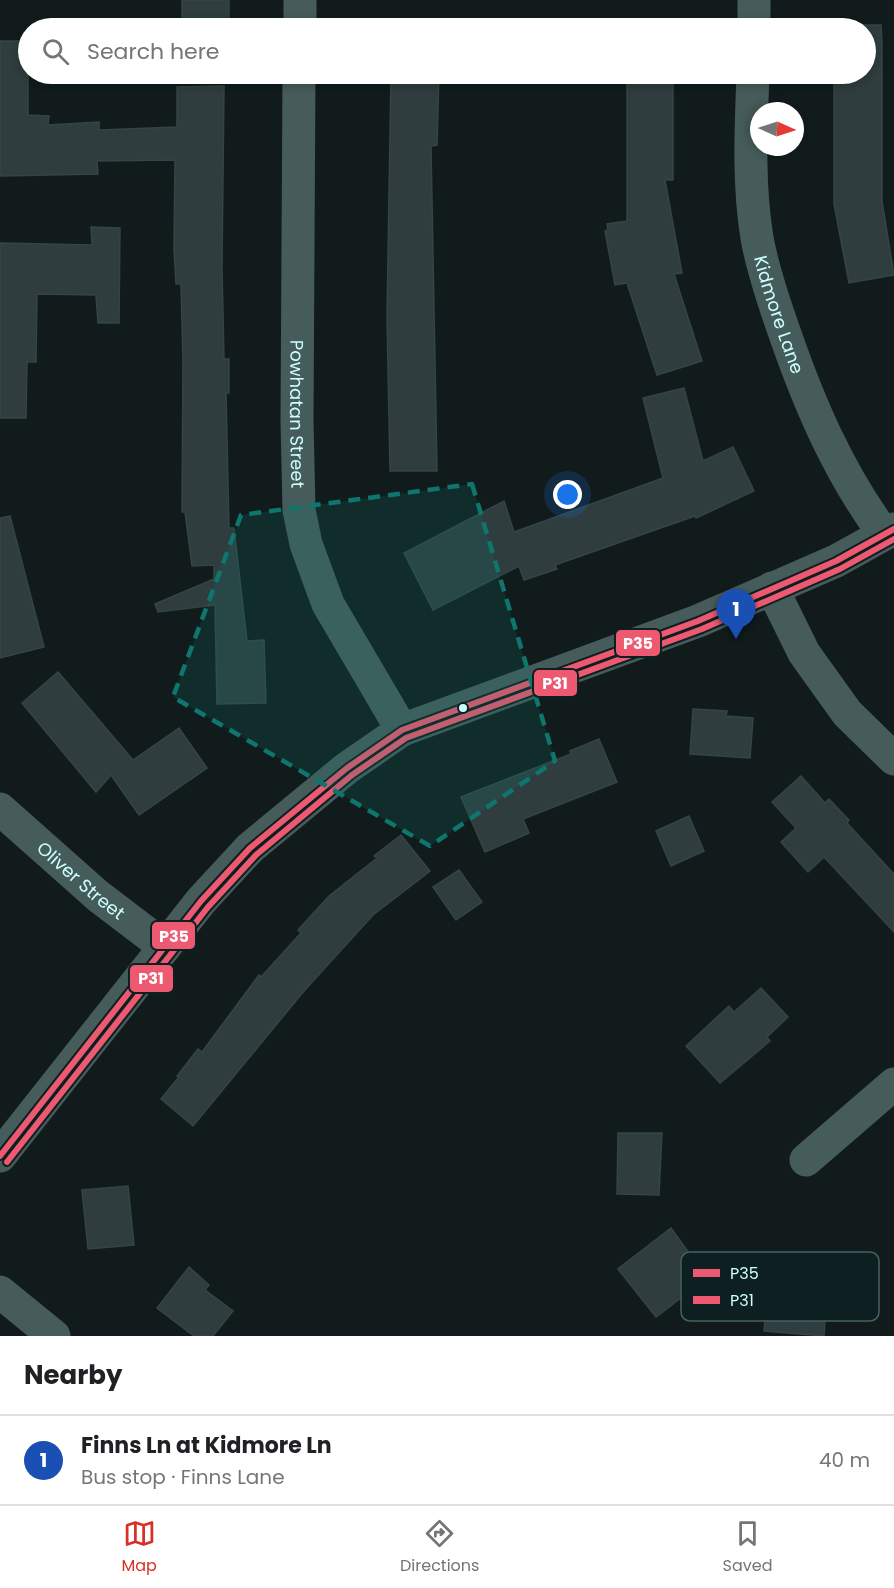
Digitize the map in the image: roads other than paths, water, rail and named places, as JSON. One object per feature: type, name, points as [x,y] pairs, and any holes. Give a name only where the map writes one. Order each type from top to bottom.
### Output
[{"type":"street","points":[[300,0],[300,18]]},
{"type":"street","points":[[754,0],[754,18]]},
{"type":"street","name":"Powhatan Street","points":[[299,84],[297,421],[299,510],[306,544],[328,604],[402,730]]},
{"type":"street","name":"Kidmore Lane","points":[[753,84],[750,146],[752,193],[757,239],[773,299],[800,377],[834,458],[861,504],[889,532]]},
{"type":"street","points":[[0,1156],[201,901],[250,848],[347,768],[402,730],[698,621],[836,561],[889,532]]},
{"type":"street","points":[[772,588],[804,653],[848,713],[894,759]]},
{"type":"street","name":"Oliver Street","points":[[0,809],[98,896],[165,947]]},
{"type":"street","points":[[806,1160],[894,1084]]},
{"type":"street","points":[[0,1292],[54,1336]]},
{"type":"place","name":"Finns Ln at Kidmore Ln","points":[[736,639]]}]
